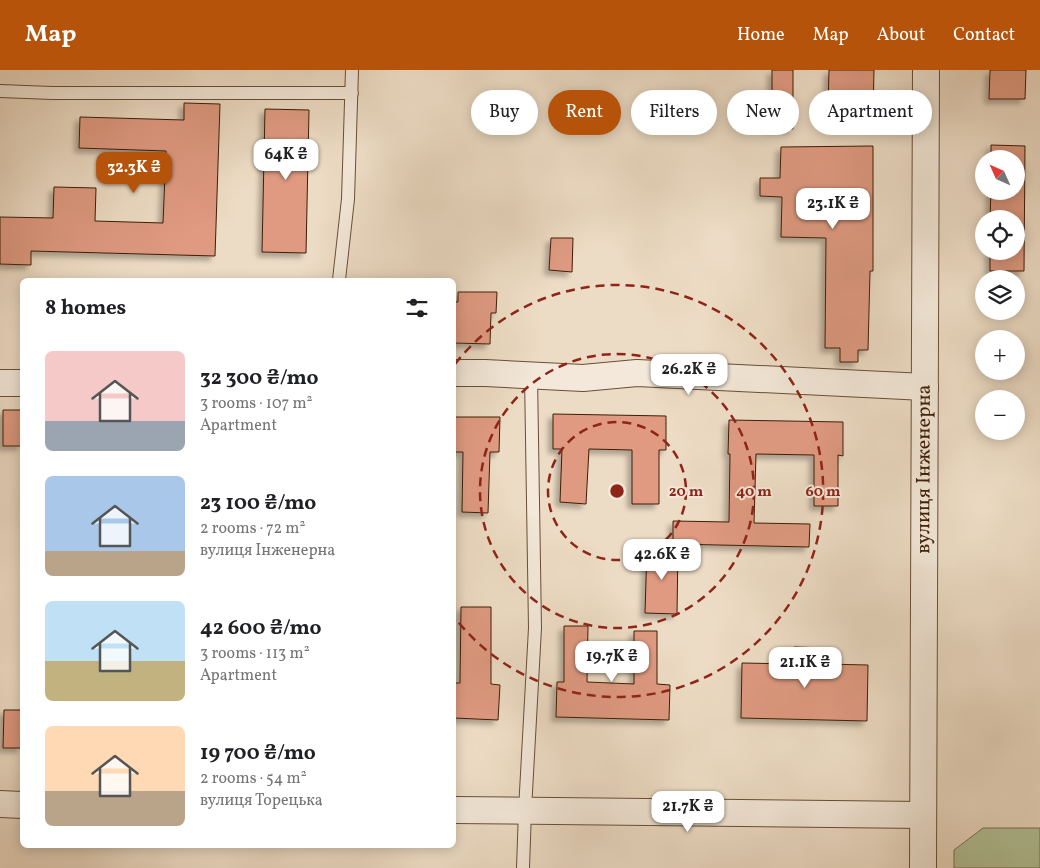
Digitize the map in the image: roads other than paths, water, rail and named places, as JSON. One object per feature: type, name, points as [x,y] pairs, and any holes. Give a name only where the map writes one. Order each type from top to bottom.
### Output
[{"type":"street","name":"вулиця Інженерна","points":[[923,868],[926,70]]},
{"type":"street","points":[[456,373],[486,372],[583,378],[637,373],[925,387]]},
{"type":"street","points":[[0,383],[20,383]]},
{"type":"street","points":[[0,804],[20,805]]},
{"type":"street","points":[[456,810],[923,815]]},
{"type":"lane","points":[[339,278],[348,199],[352,70]]},
{"type":"lane","points":[[0,91],[52,93],[352,93]]},
{"type":"lane","points":[[524,868],[525,810],[535,628],[531,375]]}]
